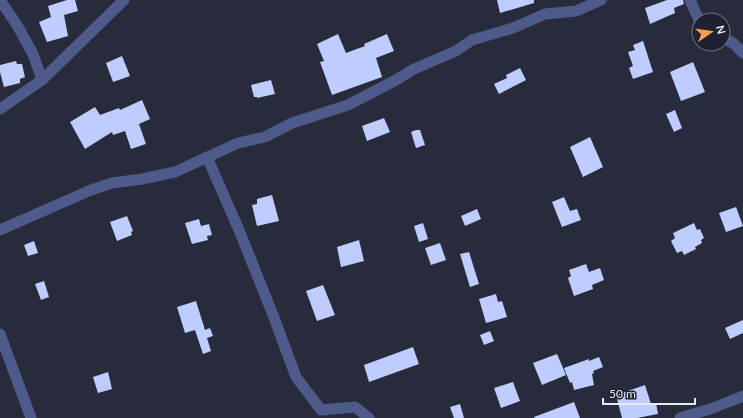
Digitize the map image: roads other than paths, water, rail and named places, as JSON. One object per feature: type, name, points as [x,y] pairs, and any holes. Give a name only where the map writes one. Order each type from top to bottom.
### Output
[{"type":"street","points":[[0,0],[17,25],[33,54],[42,80]]},
{"type":"street","points":[[0,109],[42,80],[124,0]]},
{"type":"street","points":[[0,230],[91,190],[112,183],[142,179],[175,172],[238,143],[265,137],[292,124],[348,105],[414,69],[456,51],[472,40],[513,28],[546,14],[576,11],[601,0]]},
{"type":"street","points":[[690,0],[695,12]]},
{"type":"street","points":[[731,42],[743,53]]},
{"type":"street","points":[[207,157],[239,230],[296,377],[321,410],[355,407],[369,418]]},
{"type":"street","points":[[0,334],[31,418]]},
{"type":"street","points":[[680,418],[713,408],[743,396]]}]
